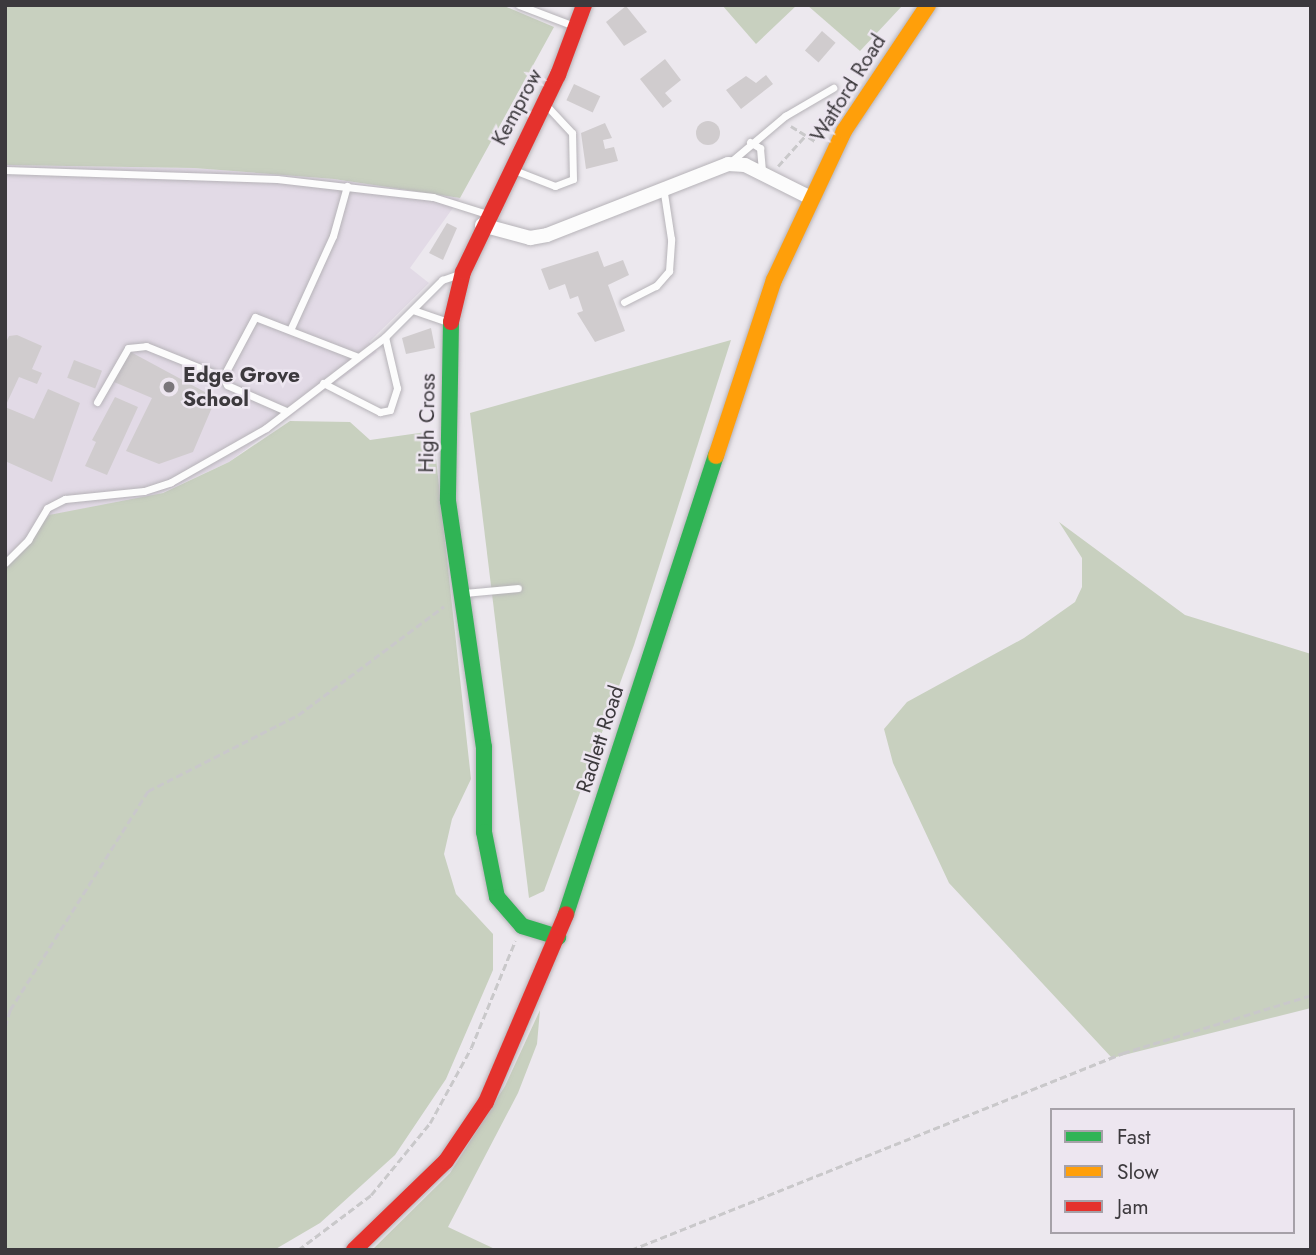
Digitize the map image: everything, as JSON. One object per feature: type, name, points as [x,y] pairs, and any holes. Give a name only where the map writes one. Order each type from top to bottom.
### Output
[{"type":"main road","name":"Kemprow","points":[[484,219],[543,104],[578,27],[584,5]]},
{"type":"main road","name":"Watford Road","points":[[809,197],[875,78],[928,5]]},
{"type":"main road","name":"Radlett Road","points":[[354,1250],[446,1161],[486,1102],[558,937],[745,362],[809,197]]},
{"type":"main road","name":"High Cross","points":[[484,219],[463,272],[451,323],[447,475],[461,594],[484,747],[484,832],[497,897],[522,926]]},
{"type":"main road","points":[[522,926],[558,937]]},
{"type":"street","points":[[484,219],[530,238],[664,193],[728,164],[765,174],[809,197]]},
{"type":"lane","points":[[519,5],[578,27]]},
{"type":"lane","points":[[728,164],[750,142],[785,116],[833,88]]},
{"type":"lane","points":[[509,168],[555,186],[573,179],[572,133],[543,104]]},
{"type":"lane","points":[[750,142],[760,148],[765,174]]},
{"type":"lane","points":[[5,170],[226,176],[347,186],[444,200],[484,219]]},
{"type":"lane","points":[[291,328],[333,236],[347,186]]},
{"type":"lane","points":[[624,302],[656,286],[668,271],[671,239],[664,193]]},
{"type":"lane","points":[[5,563],[28,540],[47,508],[65,499],[144,491],[171,482],[221,456],[384,337],[442,280],[463,272]]},
{"type":"lane","points":[[412,310],[451,323]]},
{"type":"lane","points":[[223,377],[255,317],[291,328],[358,357]]},
{"type":"lane","points":[[323,383],[380,412],[390,410],[397,388],[384,337]]},
{"type":"lane","points":[[97,402],[128,348],[146,346],[223,377],[227,385],[286,411]]},
{"type":"lane","points":[[461,594],[518,588]]},
{"type":"path","points":[[785,116],[804,137],[817,143],[822,134]]},
{"type":"path","points":[[765,174],[804,137]]},
{"type":"path","points":[[5,1027],[9,1010],[148,791],[298,715],[461,594]]},
{"type":"path","points":[[298,1250],[370,1195],[430,1123],[471,1048],[522,926]]},
{"type":"path","points":[[631,1250],[1123,1054],[1311,995]]},
{"type":"shaded area","name":"Edge Grove School","points":[[5,165],[194,168],[334,179],[460,198],[410,268],[429,283],[369,342],[377,352],[229,462],[5,565]]},
{"type":"green space","points":[[5,5],[502,5],[554,27],[460,198],[334,179],[194,168],[5,165]]},
{"type":"green space","points":[[722,5],[797,5],[756,44]]},
{"type":"green space","points":[[807,5],[903,5],[860,51]]},
{"type":"green space","points":[[731,340],[634,645],[544,891],[529,898],[470,413]]},
{"type":"green space","points":[[290,421],[350,422],[370,440],[433,431],[471,779],[452,819],[444,854],[456,894],[493,934],[493,970],[446,1079],[395,1155],[320,1223],[274,1250],[5,1250],[5,565],[49,515],[163,493],[229,462]]},
{"type":"green space","points":[[1059,522],[1185,615],[1311,654],[1311,1008],[1112,1058],[949,883],[893,763],[884,729],[907,702],[1024,638],[1075,602],[1082,587],[1082,558]]},
{"type":"green space","points":[[540,1010],[537,1044],[518,1093],[448,1227],[497,1250],[372,1250],[450,1173],[505,1086]]},
{"type":"building","points":[[626,6],[647,32],[624,46],[606,22]]},
{"type":"building","points":[[822,31],[836,43],[819,62],[805,51]]},
{"type":"building","points":[[665,59],[681,80],[665,93],[672,101],[663,108],[640,79]]},
{"type":"building","points":[[766,75],[773,84],[741,109],[726,90],[746,76],[756,83]]},
{"type":"building","points":[[574,84],[600,96],[593,113],[566,100]]},
{"type":"building","points":[[708,121],[717,124],[720,133],[717,142],[708,145],[699,142],[696,133],[699,124]]},
{"type":"building","points":[[605,123],[612,138],[603,140],[605,149],[614,147],[618,161],[586,169],[581,133]]},
{"type":"building","points":[[447,223],[457,228],[443,260],[429,253]]},
{"type":"building","points":[[598,251],[604,267],[623,260],[629,275],[608,285],[625,331],[595,342],[577,313],[583,311],[578,296],[570,299],[565,284],[549,290],[541,269]]},
{"type":"building","points":[[431,328],[435,348],[406,354],[402,338]]},
{"type":"building","points":[[17,335],[42,346],[32,369],[42,373],[37,384],[19,377],[5,407],[5,344],[9,336]]},
{"type":"building","points":[[127,350],[216,398],[193,452],[159,464],[126,451],[152,398],[114,382]]},
{"type":"building","points":[[74,360],[102,371],[95,388],[67,378]]},
{"type":"building","points":[[48,389],[80,403],[52,482],[5,461],[5,407],[34,419]]},
{"type":"building","points":[[115,397],[138,407],[107,475],[85,466],[96,442],[92,440]]},
{"type":"traffic: fast","points":[[451,322],[448,501],[484,747],[484,832],[497,897],[522,926],[558,937]]},
{"type":"traffic: fast","points":[[566,914],[716,456]]},
{"type":"traffic: slow","points":[[716,456],[774,280],[844,131],[928,5]]},
{"type":"traffic: jam","points":[[451,322],[463,272],[558,75],[584,5]]},
{"type":"traffic: jam","points":[[354,1250],[446,1161],[486,1102],[566,914]]},
{"type":"place","name":"Edge Grove School","points":[[169,387]]}]
